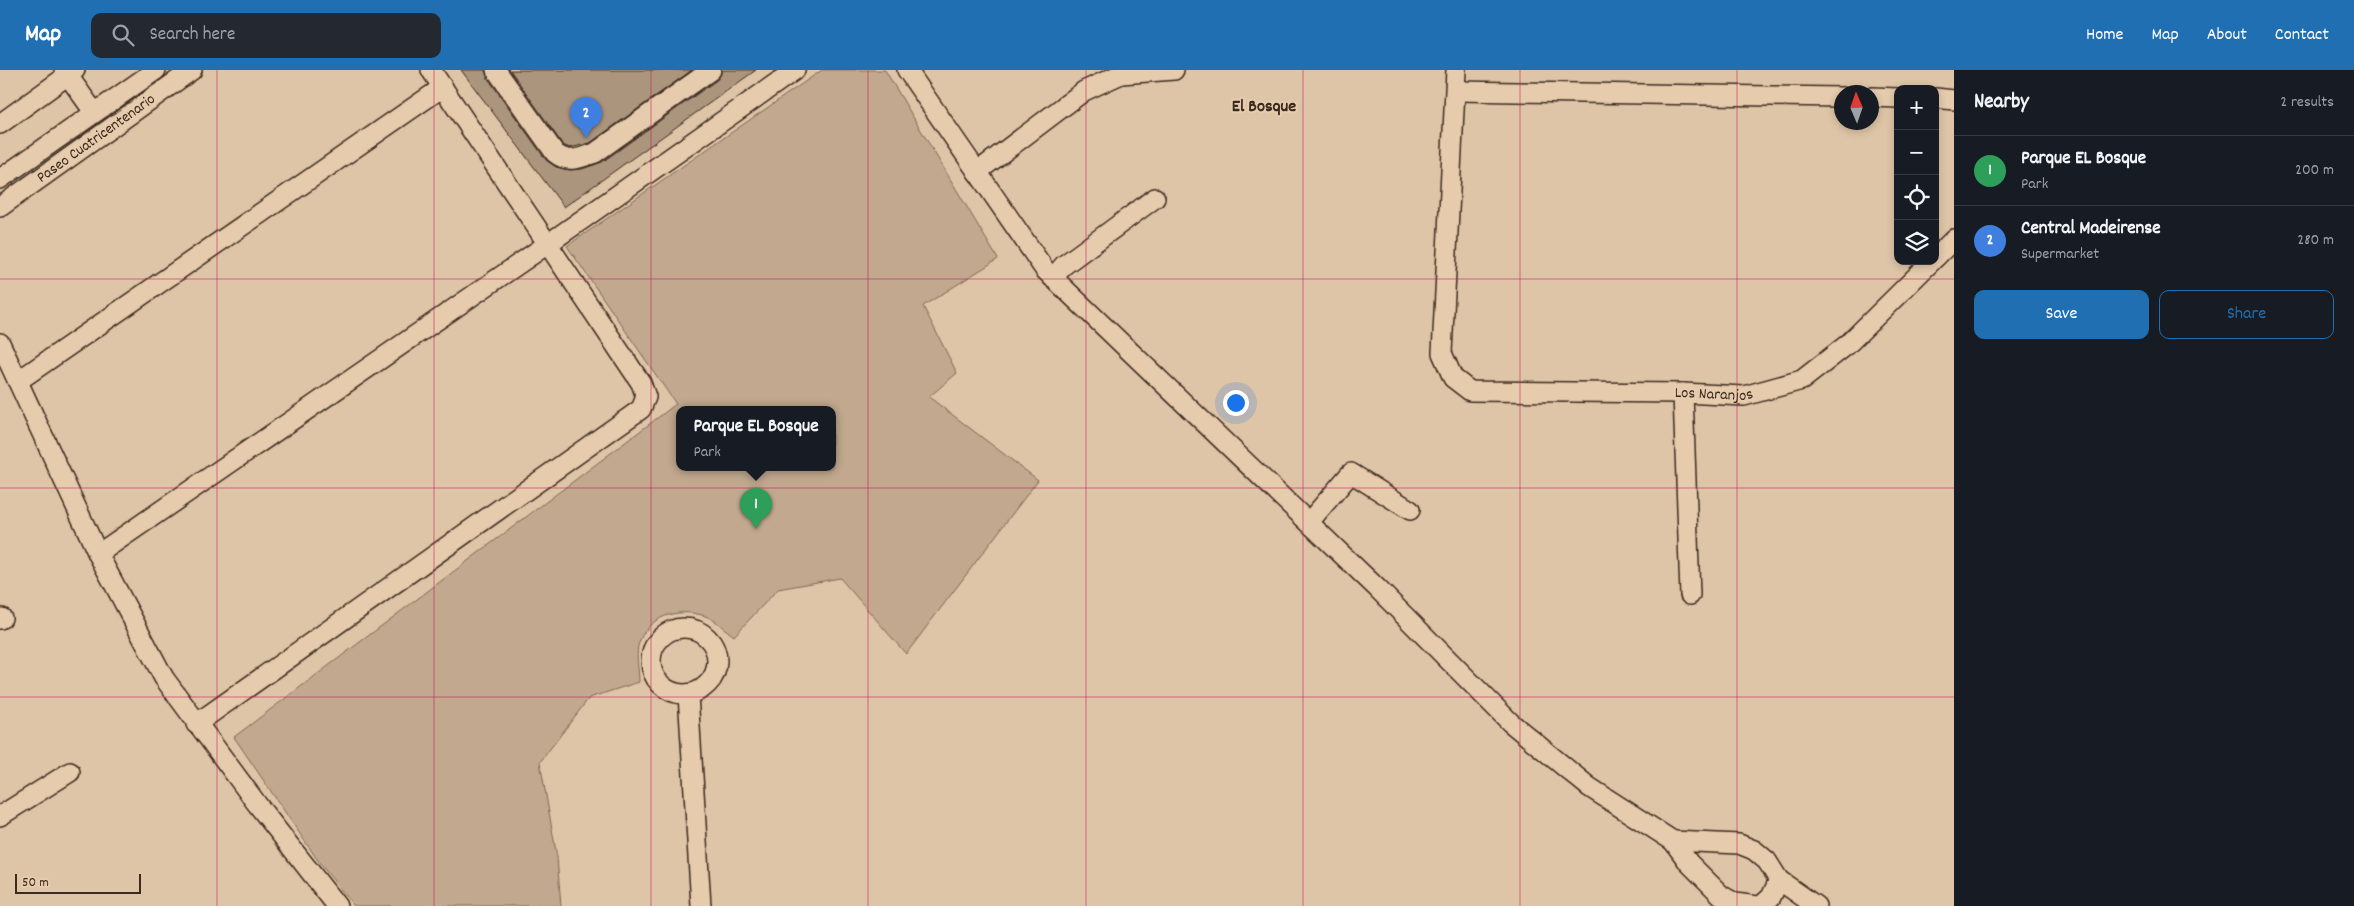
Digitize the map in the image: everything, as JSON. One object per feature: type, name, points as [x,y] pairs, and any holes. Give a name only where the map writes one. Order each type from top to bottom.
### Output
[{"type":"street","name":"Paseo Cuatricentenario","points":[[0,179],[156,70]]},
{"type":"street","name":"Paseo Cuatricentenario","points":[[0,207],[192,70]]},
{"type":"street","points":[[196,724],[642,409],[646,397],[641,383],[549,243],[431,70]]},
{"type":"street","points":[[496,70],[555,153],[562,159],[575,160],[595,153],[711,70]]},
{"type":"street","points":[[98,554],[549,243],[795,70]]},
{"type":"street","points":[[907,70],[1045,270],[1309,522],[1511,723],[1590,787],[1673,841],[1689,863],[1721,895],[1735,903],[1759,906],[1771,897],[1779,880]]},
{"type":"street","points":[[977,172],[1084,91],[1121,74],[1174,70]]},
{"type":"street","points":[[1456,70],[1456,91],[1834,97]]},
{"type":"street","points":[[0,124],[69,72],[94,112]]},
{"type":"street","points":[[18,381],[443,88]]},
{"type":"street","name":"Los Naranjos","points":[[1456,91],[1442,353],[1452,378],[1470,391],[1683,393],[1744,396],[1802,380],[1848,344],[1928,265]]},
{"type":"street","points":[[1879,98],[1894,98]]},
{"type":"street","points":[[1939,98],[1954,100]]},
{"type":"street","points":[[1053,278],[1064,265],[1155,198]]},
{"type":"street","points":[[1939,254],[1954,239]]},
{"type":"street","points":[[0,343],[98,554],[164,678],[196,724],[337,906]]},
{"type":"street","points":[[1683,393],[1690,595]]},
{"type":"street","points":[[1309,522],[1351,474],[1410,510]]},
{"type":"street","points":[[688,694],[701,906]]},
{"type":"street","points":[[0,816],[70,772]]},
{"type":"street","points":[[1673,841],[1739,844],[1754,850],[1767,860],[1779,880],[1816,906]]},
{"type":"shaded area","points":[[822,70],[885,70],[998,259],[923,306],[957,373],[929,397],[1038,480],[906,654],[840,578],[778,589],[734,636],[712,620],[695,613],[664,616],[648,627],[638,646],[639,682],[589,698],[540,762],[557,857],[561,906],[354,906],[321,865],[234,737],[676,404],[567,246]]},
{"type":"building","points":[[461,70],[485,70],[487,77],[546,160],[556,167],[570,170],[582,169],[602,162],[718,79],[722,70],[756,70],[564,207]]},
{"type":"building","points":[[510,70],[692,70],[590,143],[570,148],[563,145]]},
{"type":"place","name":"Central Madeirense","points":[[586,138]]},
{"type":"place","name":"Parque EL Bosque","points":[[756,529]]},
{"type":"district","name":"El Bosque","points":[[1264,107]]}]
